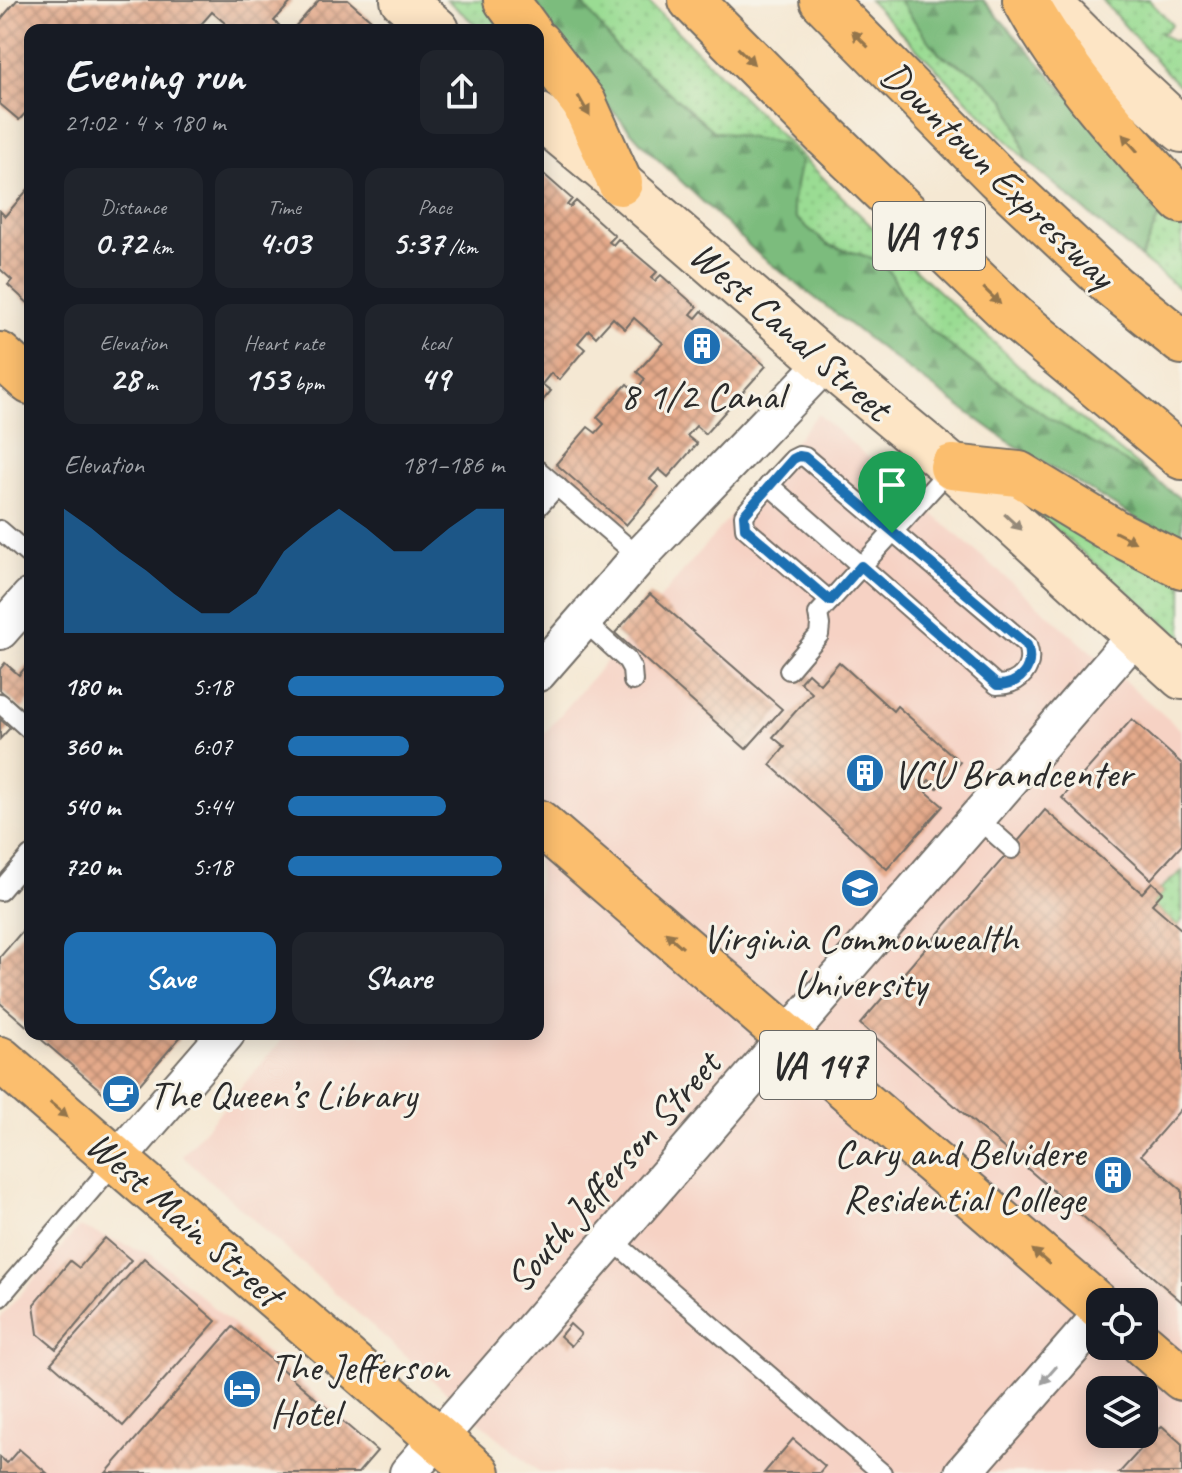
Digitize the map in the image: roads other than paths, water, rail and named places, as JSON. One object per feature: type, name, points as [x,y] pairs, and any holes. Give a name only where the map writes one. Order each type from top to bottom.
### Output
[{"type":"main road","points":[[403,0],[430,24]]},
{"type":"main road","points":[[506,0],[524,24]]},
{"type":"main road","name":"VA 195","points":[[691,0],[826,136],[1015,318],[1182,457]]},
{"type":"main road","name":"Downtown Expressway","points":[[822,0],[997,177],[1114,287],[1182,342]]},
{"type":"main road","points":[[1025,0],[1044,33],[1092,99],[1182,201]]},
{"type":"main road","points":[[1046,0],[1182,130]]},
{"type":"main road","points":[[544,51],[584,103],[620,183]]},
{"type":"main road","name":"West Canal Street","points":[[544,120],[952,467],[1182,677]]},
{"type":"main road","points":[[0,355],[24,377]]},
{"type":"main road","points":[[952,467],[1019,474],[1115,532],[1182,566]]},
{"type":"main road","name":"VA 147","points":[[544,827],[1086,1295]]},
{"type":"main road","name":"West Main Street","points":[[0,1059],[478,1473]]},
{"type":"main road","points":[[1158,1357],[1182,1378]]},
{"type":"street","points":[[544,666],[639,557],[826,362]]},
{"type":"street","points":[[0,631],[24,604]]},
{"type":"street","name":"South Jefferson Street","points":[[408,1473],[1135,636]]},
{"type":"street","points":[[117,1160],[221,1040]]},
{"type":"street","points":[[972,1470],[1086,1333]]},
{"type":"lane","points":[[769,485],[997,685],[1016,682],[1028,667],[1030,655],[1027,645],[805,457],[799,456],[793,459],[769,485],[744,515],[745,528],[830,601]]},
{"type":"lane","points":[[789,670],[819,635],[818,614],[952,467]]},
{"type":"lane","points":[[544,475],[639,557]]},
{"type":"lane","points":[[544,500],[557,486]]},
{"type":"lane","points":[[0,530],[24,551]]},
{"type":"lane","points":[[584,621],[627,660],[633,681]]},
{"type":"lane","points":[[0,703],[24,725]]},
{"type":"lane","points":[[977,818],[1012,849]]},
{"type":"lane","points":[[0,891],[24,863]]},
{"type":"lane","points":[[0,1297],[117,1160]]},
{"type":"lane","points":[[611,1239],[882,1473]]},
{"type":"place","name":"8 1/2 Canal","points":[[702,346]]},
{"type":"place","name":"VCU Brandcenter","points":[[865,773]]},
{"type":"place","name":"Virginia Commonwealth University","points":[[860,888]]},
{"type":"place","name":"The Queen’s Library","points":[[121,1094]]},
{"type":"place","name":"Cary and Belvidere Residential College","points":[[1113,1175]]},
{"type":"place","name":"The Jefferson Hotel","points":[[242,1389]]}]
